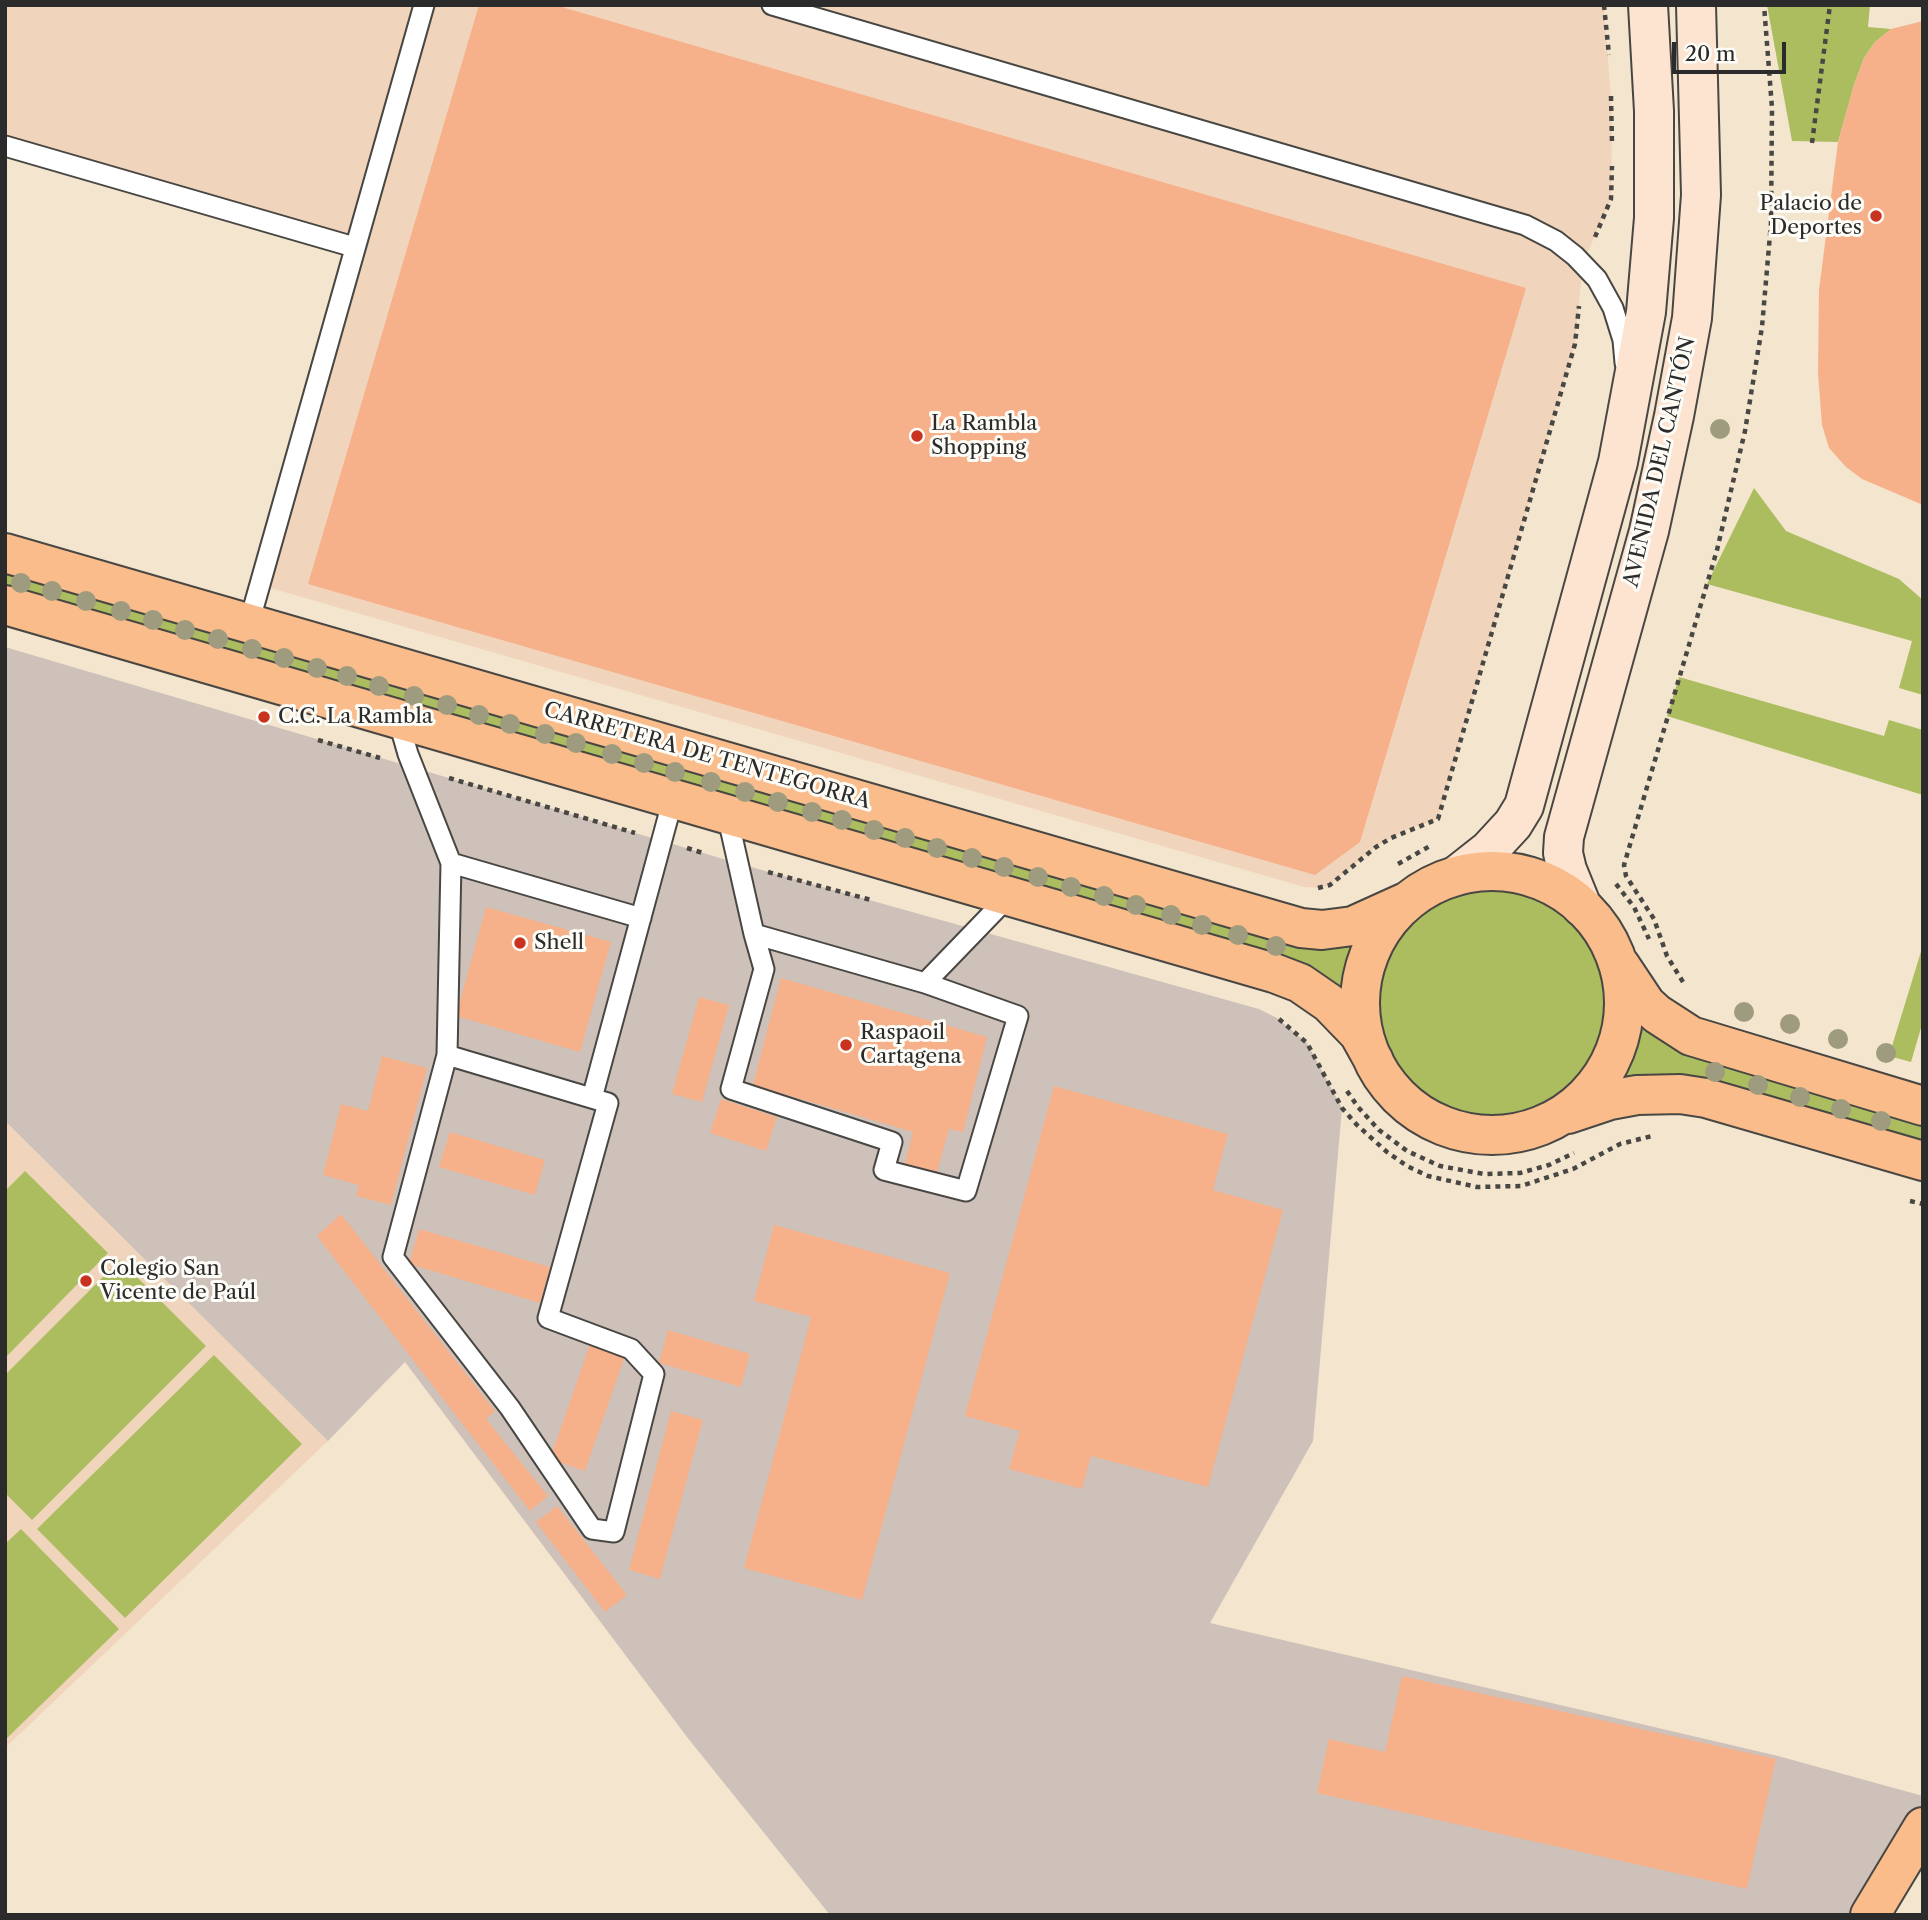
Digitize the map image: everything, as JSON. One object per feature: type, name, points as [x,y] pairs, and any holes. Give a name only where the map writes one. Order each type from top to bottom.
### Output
[{"type":"main road","name":"AVENIDA DEL CANTÓN","points":[[1456,876],[1489,850],[1513,824],[1524,806],[1604,520],[1624,435],[1646,312],[1654,218],[1654,111],[1648,5]]},
{"type":"main road","name":"AVENIDA DEL CANTÓN","points":[[1582,907],[1567,870],[1563,853],[1564,837],[1648,531],[1674,416],[1692,318],[1701,195],[1696,5]]},
{"type":"main road","name":"CARRETERA DE TENTEGORRA","points":[[5,552],[1301,928],[1338,929],[1353,926],[1406,902]]},
{"type":"main road","points":[[5,605],[1274,973],[1314,990],[1345,1017],[1359,1034],[1388,1084],[1407,1103],[1433,1121],[1453,1129],[1506,1135],[1532,1129],[1610,1100],[1637,1095],[1680,1094],[1706,1098],[1923,1161]]},
{"type":"main road","points":[[1374,1061],[1360,1014],[1363,975],[1375,941],[1389,920],[1406,902],[1425,889],[1456,876],[1493,871],[1529,877],[1563,892],[1582,907],[1605,936],[1636,992],[1646,1004],[1690,1036],[1923,1106]]},
{"type":"main road","points":[[1556,1118],[1588,1094],[1616,1049],[1624,1009],[1616,958]]},
{"type":"main road","points":[[1871,1915],[1923,1827]]},
{"type":"lane","points":[[249,623],[424,5]]},
{"type":"lane","points":[[772,5],[1525,225],[1556,241],[1583,264],[1597,279],[1613,308],[1623,340],[1627,377],[1624,435]]},
{"type":"lane","points":[[5,146],[354,247]]},
{"type":"lane","points":[[398,719],[408,754],[451,863],[447,1055],[393,1257],[510,1408],[592,1529],[614,1532],[654,1374],[631,1349],[548,1318],[608,1103],[447,1055]]},
{"type":"lane","points":[[592,1098],[673,799]]},
{"type":"lane","points":[[727,814],[754,934],[764,969],[731,1089],[892,1142],[884,1170],[966,1191],[1018,1016],[925,983],[754,934]]},
{"type":"lane","points":[[451,863],[641,918]]},
{"type":"lane","points":[[925,983],[1009,896]]},
{"type":"path","points":[[1604,5],[1610,65]]},
{"type":"path","points":[[1688,988],[1674,968],[1654,919],[1626,876],[1624,866],[1717,550],[1745,431],[1762,327],[1771,223],[1772,108],[1765,5]]},
{"type":"path","points":[[1812,143],[1830,5]]},
{"type":"path","points":[[1611,89],[1612,150]]},
{"type":"path","points":[[1311,888],[1330,886],[1376,847],[1420,825],[1438,820],[1575,344],[1583,264],[1612,200],[1612,163]]},
{"type":"path","points":[[1623,892],[1634,907],[1652,944]]},
{"type":"path","points":[[1277,1018],[1307,1043],[1342,1108],[1357,1125],[1387,1152],[1428,1176],[1477,1187],[1521,1186],[1573,1169],[1620,1144],[1638,1138],[1663,1135]]},
{"type":"path","points":[[1343,1083],[1358,1107],[1379,1130],[1407,1151],[1440,1166],[1484,1174],[1520,1173],[1549,1165],[1579,1150]]},
{"type":"shaded area","name":"La Rambla Shopping","points":[[5,5],[1604,5],[1612,112],[1611,199],[1583,263],[1575,344],[1438,819],[1404,831],[1376,847],[1330,885],[1319,888],[1304,887],[260,585],[354,248],[5,146]]},
{"type":"shaded area","points":[[5,647],[737,863],[1259,1009],[1277,1018],[1307,1043],[1342,1108],[1313,1441],[1210,1623],[1778,1756],[1923,1796],[1923,1827],[1872,1915],[830,1915],[687,1737],[405,1362],[328,1441],[5,1121]]},
{"type":"shaded area","name":"Colegio San Vicente de Paúl","points":[[5,1121],[328,1441],[5,1748]]},
{"type":"green space","points":[[1767,5],[1870,5],[1868,27],[1891,29],[1875,42],[1864,58],[1838,142],[1792,141]]},
{"type":"green space","points":[[1754,488],[1786,531],[1899,579],[1923,600],[1923,695],[1899,688],[1912,641],[1707,584]]},
{"type":"green space","points":[[5,553],[1301,928],[1406,902],[1446,879],[1493,871],[1529,877],[1563,892],[1582,907],[1605,936],[1646,1004],[1923,1106],[1923,1161],[1706,1098],[1556,1118],[1532,1129],[1506,1134],[1479,1134],[1453,1129],[1417,1111],[1397,1094],[1329,1003],[5,604]]},
{"type":"green space","points":[[1679,677],[1884,736],[1889,720],[1923,730],[1923,795],[1667,716]]},
{"type":"green space","points":[[1923,945],[1923,1021],[1911,1062],[1889,1056]]},
{"type":"green space","points":[[25,1171],[108,1253],[5,1358],[5,1191]]},
{"type":"green space","points":[[120,1260],[206,1346],[32,1520],[5,1493],[5,1375]]},
{"type":"green space","points":[[214,1355],[302,1444],[125,1618],[37,1529]]},
{"type":"green space","points":[[21,1529],[119,1629],[5,1740],[5,1544]]},
{"type":"building","name":"La Rambla Shopping","points":[[479,5],[555,5],[1526,288],[1360,842],[1315,875],[308,584]]},
{"type":"building","name":"Palacio de Deportes","points":[[1923,21],[1923,505],[1862,479],[1846,467],[1829,448],[1822,425],[1818,373],[1819,290],[1838,142],[1854,85],[1864,58],[1875,42],[1891,29]]},
{"type":"building","points":[[486,907],[611,942],[580,1052],[456,1016]]},
{"type":"building","points":[[781,978],[987,1037],[963,1132],[949,1129],[937,1172],[905,1164],[913,1132],[753,1085]]},
{"type":"building","points":[[699,997],[729,1005],[702,1102],[672,1094]]},
{"type":"building","points":[[382,1056],[427,1068],[391,1205],[356,1196],[359,1185],[323,1175],[341,1104],[368,1111]]},
{"type":"building","points":[[1054,1086],[1228,1134],[1213,1190],[1283,1210],[1208,1487],[1091,1456],[1082,1489],[1009,1469],[1020,1431],[965,1416]]},
{"type":"building","points":[[721,1099],[777,1117],[766,1151],[710,1133]]},
{"type":"building","points":[[450,1132],[545,1160],[535,1195],[439,1167]]},
{"type":"building","points":[[341,1214],[495,1411],[486,1419],[548,1496],[530,1511],[317,1236]]},
{"type":"building","points":[[774,1225],[950,1273],[862,1600],[744,1568],[811,1317],[754,1301]]},
{"type":"building","points":[[419,1229],[550,1267],[540,1303],[409,1264]]},
{"type":"building","points":[[668,1330],[750,1354],[741,1387],[659,1363]]},
{"type":"building","points":[[590,1344],[625,1356],[585,1471],[550,1459]]},
{"type":"building","points":[[671,1411],[703,1420],[660,1579],[629,1570]]},
{"type":"building","points":[[557,1506],[627,1595],[605,1612],[536,1522]]},
{"type":"building","points":[[1402,1676],[1776,1759],[1747,1889],[1317,1793],[1329,1739],[1385,1752]]},
{"type":"place","name":"Palacio de Deportes","points":[[1876,216]]},
{"type":"place","name":"La Rambla Shopping","points":[[917,436]]},
{"type":"place","name":"C.C. La Rambla","points":[[264,717]]},
{"type":"place","name":"Shell","points":[[520,943]]},
{"type":"place","name":"Raspaoil Cartagena","points":[[846,1045]]},
{"type":"place","name":"Colegio San Vicente de Paúl","points":[[86,1281]]}]
